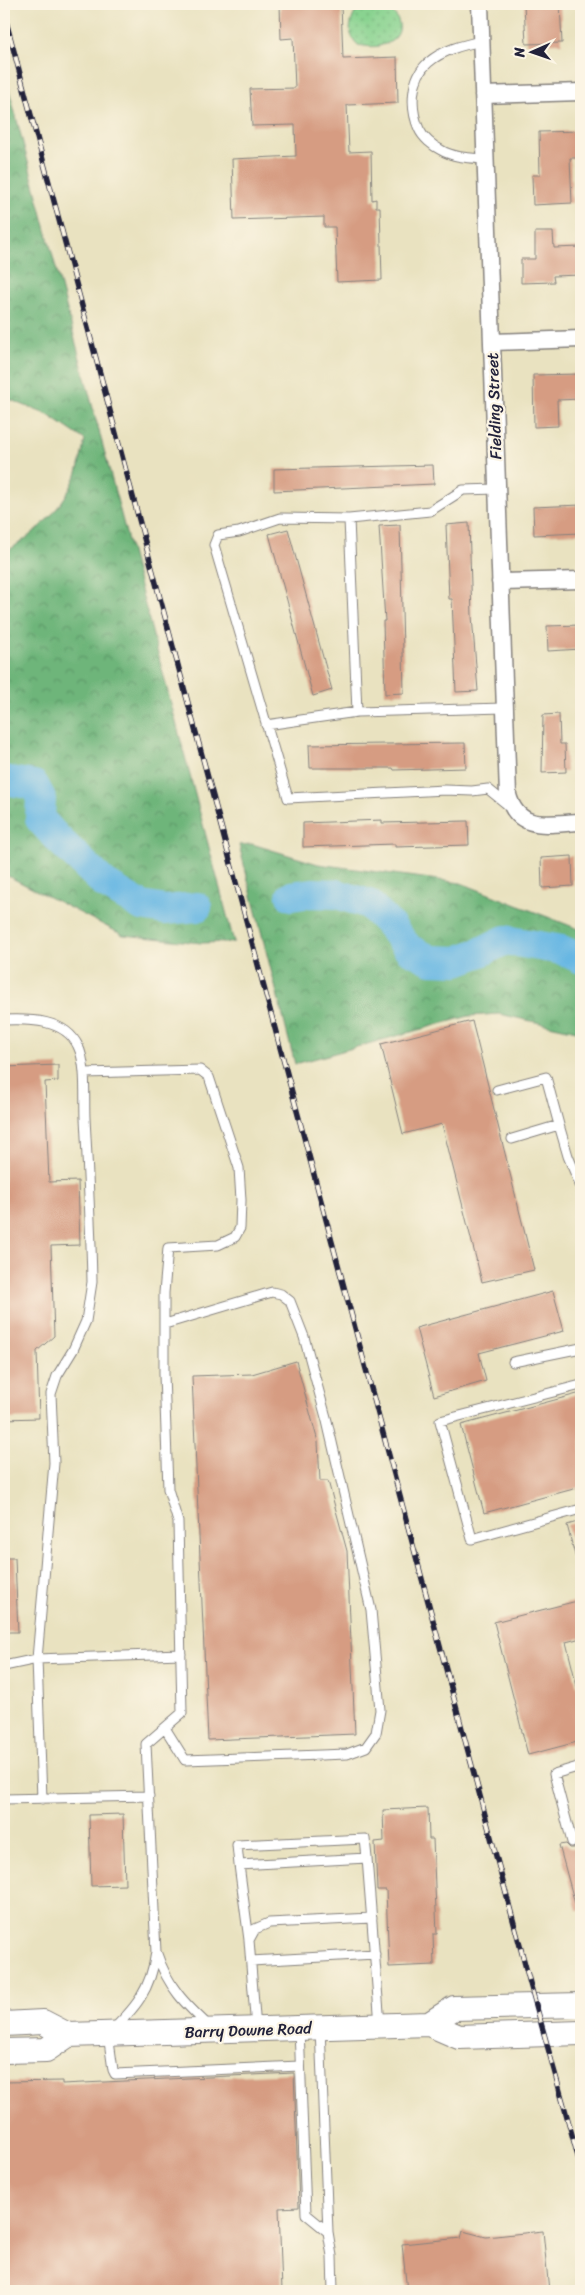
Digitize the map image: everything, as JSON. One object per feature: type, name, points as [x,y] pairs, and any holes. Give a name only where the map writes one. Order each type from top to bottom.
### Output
[{"type":"main road","points":[[429,2024],[454,2008],[581,2004]]},
{"type":"main road","name":"Barry Downe Road","points":[[4,2024],[43,2022],[68,2035],[429,2024],[459,2037],[581,2034]]},
{"type":"main road","points":[[4,2052],[46,2050],[68,2035]]},
{"type":"street","name":"Fielding Street","points":[[480,4],[506,764],[511,808]]},
{"type":"street","points":[[483,95],[581,92]]},
{"type":"street","points":[[492,342],[581,339]]},
{"type":"street","points":[[500,582],[581,580]]},
{"type":"street","points":[[511,808],[520,819],[533,823],[581,822]]},
{"type":"lane","points":[[481,41],[461,46],[439,55],[427,63],[413,87],[413,109],[419,130],[433,145],[443,152],[464,158],[485,159]]},
{"type":"lane","points":[[497,489],[463,490],[430,511],[349,519],[280,518],[239,532],[218,535],[214,545],[288,798],[445,790],[488,790],[511,808]]},
{"type":"lane","points":[[349,519],[357,712]]},
{"type":"lane","points":[[266,725],[357,712],[504,708]]},
{"type":"lane","points":[[4,1020],[28,1019],[46,1022],[59,1027],[70,1035],[79,1047],[84,1073],[92,1282],[86,1321],[73,1350],[57,1376],[51,1394],[54,1463],[37,1659],[42,1799]]},
{"type":"lane","points":[[84,1073],[200,1070],[209,1077],[239,1168],[241,1200],[240,1228],[235,1237],[218,1245],[168,1248],[164,1293],[168,1489],[178,1522],[182,1713],[146,1744],[156,1952],[153,1973],[148,1987],[126,2018],[108,2034],[113,2070],[115,2074],[300,2066]]},
{"type":"lane","points":[[498,1090],[546,1077],[568,1156],[581,1186]]},
{"type":"lane","points":[[512,1139],[559,1126]]},
{"type":"lane","points":[[165,1324],[272,1292],[281,1294],[290,1301],[304,1337],[327,1421],[371,1610],[380,1710],[376,1733],[366,1748],[347,1754],[185,1760],[165,1728]]},
{"type":"lane","points":[[513,1362],[581,1348]]},
{"type":"lane","points":[[581,1385],[440,1421],[472,1539],[581,1509]]},
{"type":"lane","points":[[4,1666],[37,1659],[181,1654]]},
{"type":"lane","points":[[572,1842],[554,1774],[581,1766]]},
{"type":"lane","points":[[4,1799],[148,1796]]},
{"type":"lane","points":[[256,2029],[249,1940],[237,1845],[365,1839],[380,2026]]},
{"type":"lane","points":[[240,1865],[367,1858]]},
{"type":"lane","points":[[249,1940],[255,1929],[269,1923],[372,1918]]},
{"type":"lane","points":[[156,1952],[163,1973],[170,1986],[214,2031]]},
{"type":"lane","points":[[251,1961],[375,1954]]},
{"type":"lane","points":[[310,2027],[300,2066],[306,2214],[328,2232]]},
{"type":"lane","points":[[310,2027],[334,2291]]},
{"type":"green space","points":[[370,9],[393,12],[399,22],[399,32],[393,40],[373,47],[358,45],[354,41],[350,29],[356,11]]},
{"type":"green space","points":[[4,71],[234,942],[201,943],[123,935],[4,874],[4,553],[36,530],[62,501],[77,473],[85,440],[48,415],[11,400],[4,391]]},
{"type":"green space","points":[[252,844],[318,864],[461,883],[581,930],[581,1032],[499,1014],[469,1016],[295,1064],[239,845]]},
{"type":"building","points":[[280,4],[341,4],[343,59],[397,57],[398,103],[347,105],[349,152],[371,151],[372,200],[376,199],[376,207],[380,207],[382,280],[337,282],[335,227],[324,227],[324,217],[234,220],[232,159],[296,156],[295,125],[252,126],[250,89],[295,88],[293,38],[281,39]]},
{"type":"building","points":[[524,4],[560,4],[562,43],[526,44]]},
{"type":"building","points":[[581,131],[581,158],[570,158],[572,203],[533,205],[532,175],[540,175],[539,132]]},
{"type":"building","points":[[535,232],[553,232],[554,248],[581,247],[581,275],[553,276],[554,282],[521,283],[521,259],[535,259]]},
{"type":"building","points":[[581,374],[581,399],[557,400],[558,426],[534,427],[533,375]]},
{"type":"building","points":[[433,465],[434,484],[274,491],[274,469]]},
{"type":"building","points":[[581,505],[581,533],[534,535],[533,507]]},
{"type":"building","points":[[469,523],[472,616],[478,691],[456,692],[452,599],[449,599],[446,525]]},
{"type":"building","points":[[400,525],[404,693],[385,694],[383,621],[385,621],[379,526]]},
{"type":"building","points":[[288,529],[332,690],[313,696],[269,534]]},
{"type":"building","points":[[581,625],[581,649],[548,651],[547,626]]},
{"type":"building","points":[[559,714],[560,744],[565,744],[566,772],[542,773],[543,715]]},
{"type":"building","points":[[465,743],[466,768],[394,770],[393,768],[310,768],[309,745]]},
{"type":"building","points":[[382,820],[382,823],[468,821],[469,845],[395,847],[395,844],[303,847],[303,823]]},
{"type":"building","points":[[572,856],[573,886],[542,888],[541,858]]},
{"type":"building","points":[[472,1021],[534,1270],[482,1282],[442,1124],[403,1134],[381,1044]]},
{"type":"building","points":[[58,1065],[58,1081],[45,1082],[49,1182],[78,1181],[80,1245],[51,1246],[54,1336],[37,1351],[39,1418],[4,1419],[4,1067]]},
{"type":"building","points":[[553,1291],[564,1331],[479,1353],[486,1381],[434,1396],[416,1328]]},
{"type":"building","points":[[296,1361],[318,1442],[320,1481],[328,1481],[347,1551],[355,1734],[208,1740],[192,1376],[252,1374]]},
{"type":"building","points":[[581,1393],[581,1487],[484,1513],[461,1425]]},
{"type":"building","points":[[581,1521],[581,1562],[577,1563],[567,1525]]},
{"type":"building","points":[[4,1558],[15,1558],[18,1632],[4,1632]]},
{"type":"building","points":[[581,1600],[581,1638],[566,1642],[581,1703],[581,1741],[528,1755],[494,1622]]},
{"type":"building","points":[[428,1808],[429,1839],[433,1839],[437,1934],[433,1934],[434,1965],[389,1967],[386,1890],[377,1890],[375,1842],[384,1841],[383,1810]]},
{"type":"building","points":[[123,1814],[125,1885],[91,1886],[89,1815]]},
{"type":"building","points":[[581,1839],[581,1911],[577,1911],[559,1845],[566,1844],[570,1848],[574,1848],[578,1840]]},
{"type":"building","points":[[294,2073],[299,2207],[279,2208],[282,2291],[4,2291],[4,2082],[62,2081],[62,2084]]},
{"type":"building","points":[[463,2231],[486,2237],[543,2231],[549,2291],[407,2291],[402,2244],[461,2238]]},
{"type":"waterway","points":[[4,780],[34,785],[41,798],[40,819],[105,884],[142,906],[165,910],[197,907]]},
{"type":"waterway","points":[[291,896],[312,893],[337,894],[369,904],[388,923],[409,949],[431,960],[457,961],[505,940],[562,950],[581,959]]},
{"type":"railway","points":[[4,14],[531,1987],[581,2167]]}]
